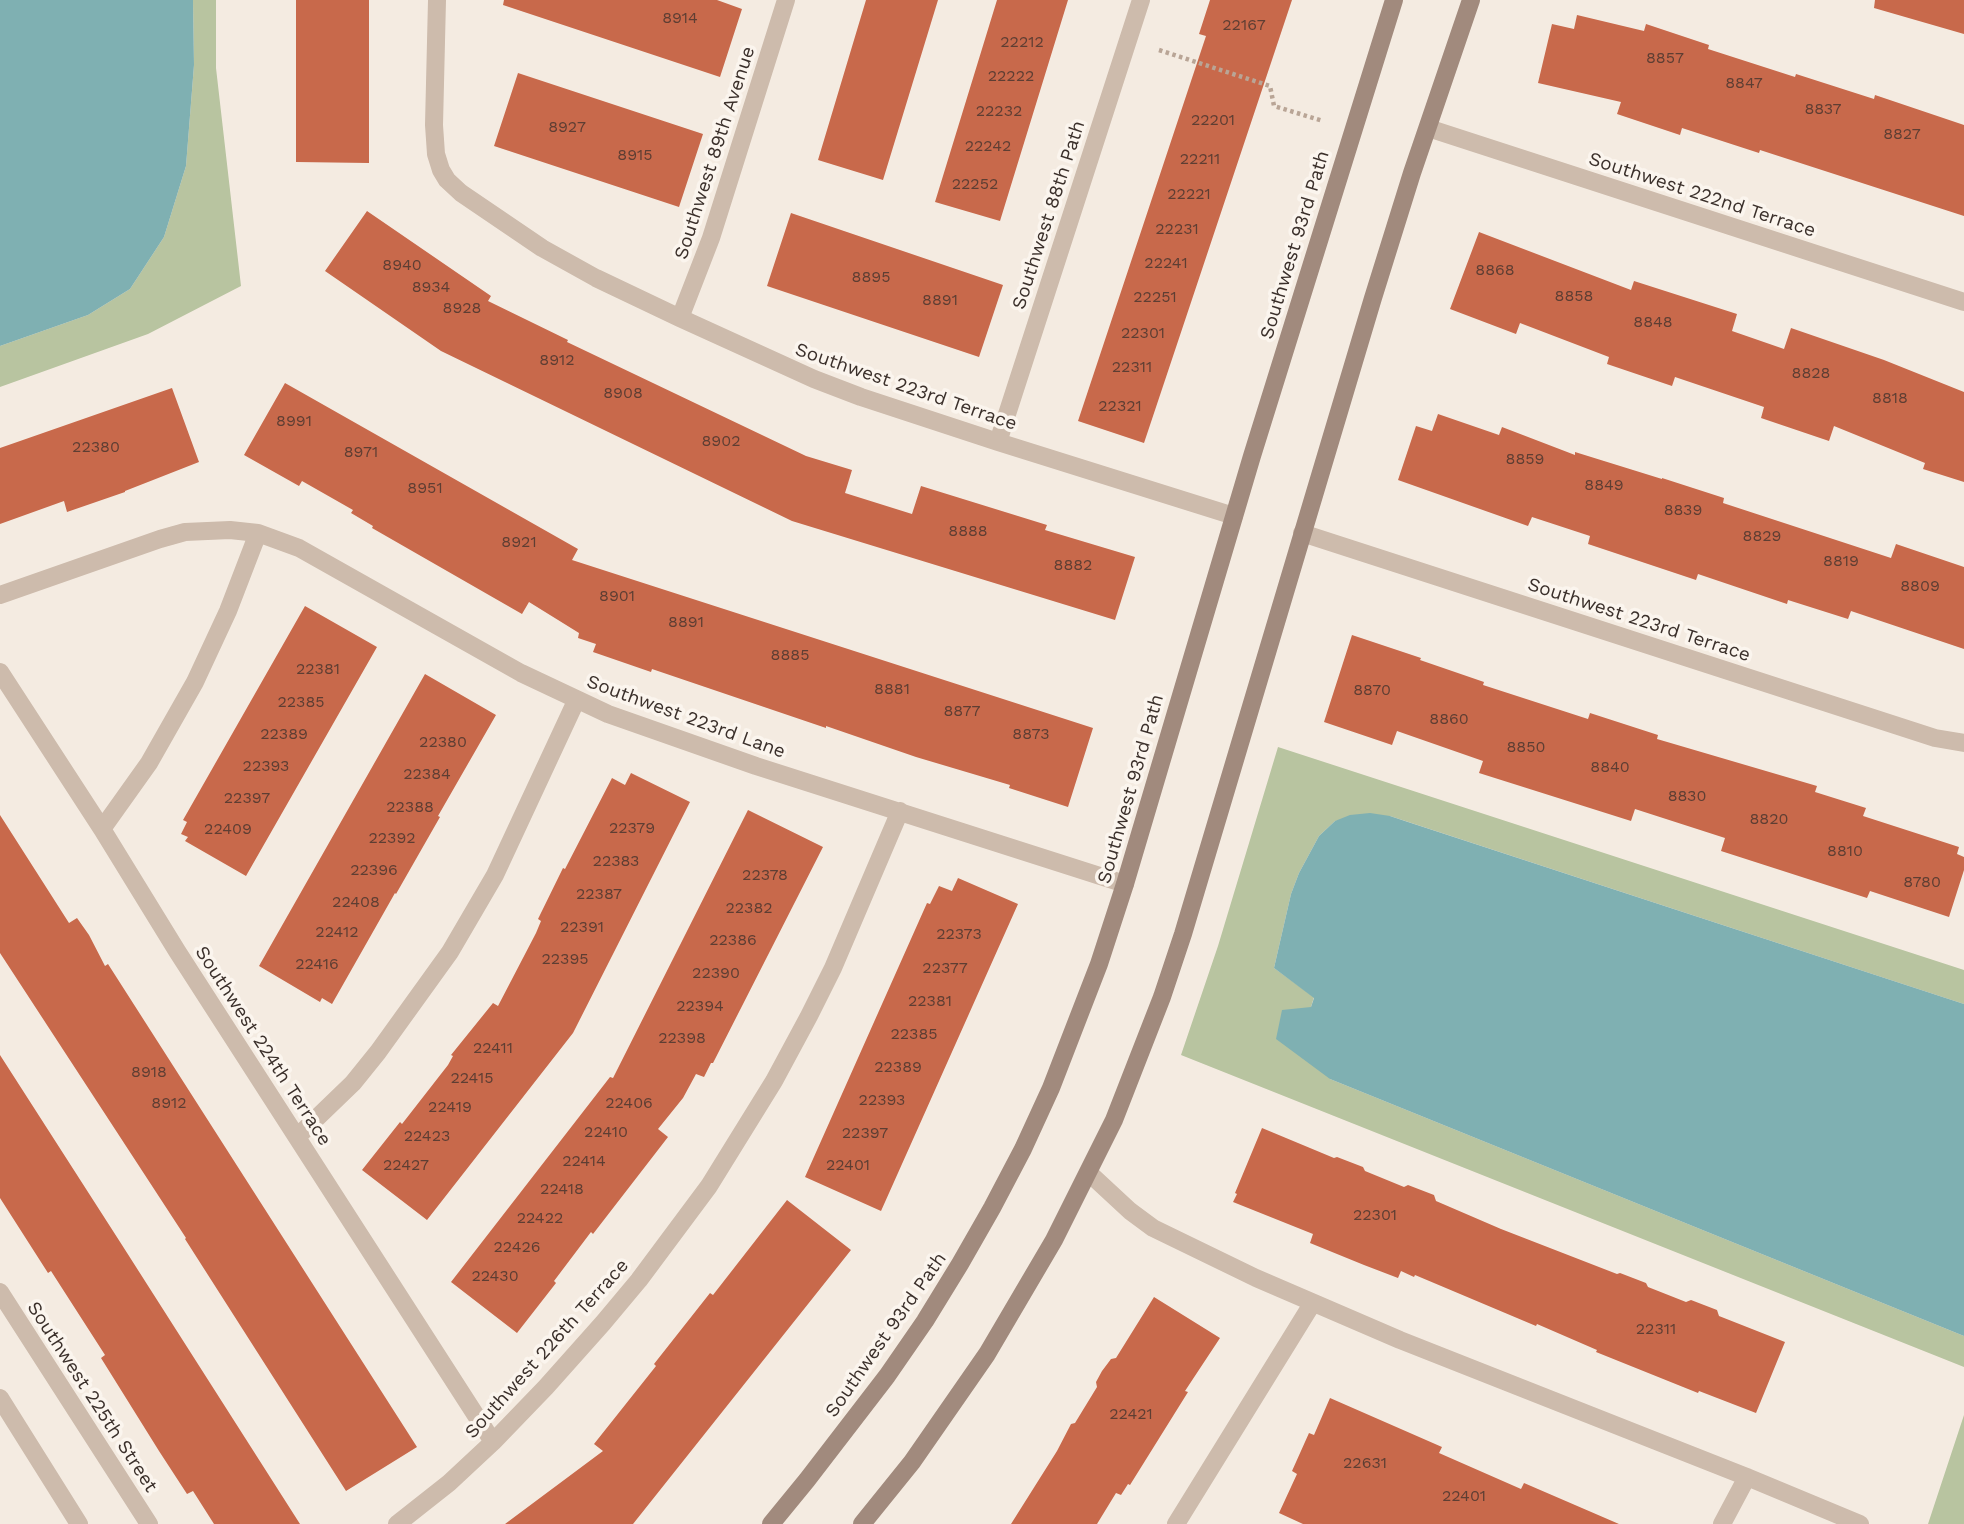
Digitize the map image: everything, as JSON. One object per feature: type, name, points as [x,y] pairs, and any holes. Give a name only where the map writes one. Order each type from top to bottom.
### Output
[{"type":"street","name":"Southwest 223rd Terrace","points":[[437,0],[435,125],[436,154],[441,170],[461,193],[542,248],[596,278],[814,379],[998,442],[1234,516]]},
{"type":"street","name":"Southwest 89th Avenue","points":[[680,318],[711,238],[786,0]]},
{"type":"street","name":"Southwest 88th Path","points":[[998,442],[1141,0]]},
{"type":"street","name":"Southwest 93rd Path","points":[[771,1524],[887,1376],[925,1321],[992,1209],[1051,1088],[1099,964],[1125,884],[1234,516],[1394,0]]},
{"type":"street","points":[[862,1524],[912,1462],[986,1354],[1054,1240],[1114,1120],[1162,997],[1183,934],[1384,260],[1471,0]]},
{"type":"street","name":"Southwest 222nd Terrace","points":[[1428,128],[1964,302]]},
{"type":"street","name":"Southwest 223rd Lane","points":[[0,595],[185,532],[230,530],[258,533],[299,548],[576,701],[674,739],[1125,884]]},
{"type":"street","points":[[102,829],[149,763],[195,682],[228,611],[258,533]]},
{"type":"street","name":"Southwest 223rd Terrace","points":[[1302,533],[1935,738],[1964,743]]},
{"type":"street","name":"Southwest 224th Terrace","points":[[0,672],[493,1443]]},
{"type":"street","points":[[297,1137],[354,1083],[450,952],[495,875],[576,701]]},
{"type":"street","name":"Southwest 226th Terrace","points":[[397,1524],[449,1483],[493,1443],[603,1323],[639,1280],[709,1186],[774,1082],[821,992],[900,811]]},
{"type":"street","points":[[1089,1173],[1153,1228],[1312,1304],[1860,1524]]},
{"type":"street","name":"Southwest 225th Street","points":[[0,1292],[149,1524]]},
{"type":"street","points":[[1177,1524],[1312,1304]]},
{"type":"street","points":[[0,1398],[79,1524]]},
{"type":"street","points":[[1722,1524],[1747,1477]]},
{"type":"path","points":[[1159,50],[1270,86],[1274,106],[1323,121]]},
{"type":"green space","points":[[193,0],[216,0],[216,68],[241,286],[148,334],[0,387],[0,346],[88,315],[130,289],[164,237],[186,166],[194,65]]},
{"type":"green space","points":[[1278,747],[1964,970],[1964,1004],[1390,816],[1335,821],[1319,836],[1291,894],[1274,968],[1314,997],[1311,1007],[1330,1079],[1964,1336],[1964,1367],[1181,1055],[1218,946]]},
{"type":"green space","points":[[1964,1415],[1964,1524],[1928,1524]]},
{"type":"water","points":[[0,0],[193,0],[194,65],[186,166],[164,237],[130,289],[88,315],[0,346]]},
{"type":"water","points":[[1370,813],[1390,816],[1964,1004],[1964,1336],[1330,1079],[1276,1039],[1282,1010],[1311,1007],[1314,998],[1274,968],[1291,894],[1299,873],[1319,836],[1335,821],[1350,815]]},
{"type":"building","points":[[296,0],[369,0],[369,163],[296,162]]},
{"type":"building","points":[[504,0],[717,0],[742,9],[720,77],[503,5]]},
{"type":"building","points":[[866,0],[938,0],[883,180],[818,160]]},
{"type":"building","points":[[997,0],[1068,0],[1000,221],[935,202]]},
{"type":"building","points":[[1210,0],[1292,0],[1144,443],[1078,421],[1206,36],[1199,34]]},
{"type":"building","points":[[1875,0],[1964,0],[1964,34],[1874,8]]},
{"type":"building","points":[[1577,15],[1644,31],[1646,24],[1709,45],[1708,49],[1795,77],[1796,74],[1874,99],[1875,95],[1964,125],[1964,216],[1760,150],[1759,153],[1682,128],[1680,135],[1617,114],[1621,102],[1538,83],[1552,24],[1574,29]]},
{"type":"building","points":[[518,73],[703,134],[679,207],[494,146]]},
{"type":"building","points":[[367,211],[491,296],[488,301],[568,340],[567,342],[806,456],[852,470],[845,493],[912,514],[921,486],[1047,525],[1045,530],[1135,557],[1115,620],[792,521],[441,351],[325,271]]},
{"type":"building","points":[[791,213],[1003,285],[979,357],[767,286]]},
{"type":"building","points":[[1479,232],[1631,290],[1634,281],[1737,314],[1732,331],[1784,349],[1791,328],[1884,360],[1964,392],[1964,482],[1923,469],[1925,463],[1834,426],[1829,441],[1761,418],[1764,407],[1675,377],[1672,386],[1607,364],[1609,357],[1520,323],[1516,334],[1450,309]]},
{"type":"building","points":[[285,383],[578,549],[572,560],[1093,728],[1068,807],[1009,788],[1010,785],[593,652],[596,644],[578,638],[579,633],[529,602],[522,614],[372,528],[373,526],[351,513],[353,510],[302,481],[299,486],[244,455]]},
{"type":"building","points":[[172,388],[199,462],[67,512],[64,501],[0,524],[0,448]]},
{"type":"building","points":[[1438,414],[1499,435],[1502,427],[1575,455],[1575,452],[1724,498],[1723,503],[1891,558],[1896,544],[1964,567],[1964,649],[1851,611],[1848,619],[1788,600],[1787,604],[1698,574],[1696,580],[1588,544],[1590,536],[1532,517],[1528,526],[1398,480],[1416,426],[1432,431]]},
{"type":"building","points":[[305,606],[377,647],[246,876],[185,841],[188,837],[181,834],[187,822],[183,820]]},
{"type":"building","points":[[1352,635],[1484,682],[1483,685],[1588,719],[1590,713],[1658,735],[1657,739],[1817,786],[1815,792],[1866,808],[1863,816],[1959,847],[1957,854],[1964,857],[1964,870],[1949,917],[1870,891],[1867,898],[1721,851],[1725,838],[1635,809],[1631,821],[1479,773],[1483,761],[1397,731],[1392,745],[1324,722]]},
{"type":"building","points":[[425,674],[496,715],[332,1004],[322,998],[320,1002],[259,966]]},
{"type":"building","points":[[631,773],[690,802],[573,1033],[427,1220],[362,1170],[400,1122],[402,1124],[448,1065],[453,1056],[451,1055],[493,1003],[498,1006],[536,933],[541,921],[538,919],[563,868],[565,869],[612,778],[625,785]]},
{"type":"building","points":[[748,810],[823,847],[713,1063],[704,1077],[696,1074],[683,1098],[658,1129],[668,1137],[593,1234],[591,1232],[517,1333],[451,1282],[610,1077],[613,1078]]},
{"type":"building","points":[[0,815],[69,923],[77,918],[89,935],[105,966],[108,964],[417,1447],[346,1491],[186,1238],[0,953]]},
{"type":"building","points":[[958,878],[1018,904],[881,1211],[805,1177],[927,903],[930,904],[939,886],[952,891]]},
{"type":"building","points":[[0,1055],[300,1524],[214,1524],[193,1491],[187,1494],[159,1451],[101,1358],[105,1355],[0,1198]]},
{"type":"building","points":[[1262,1128],[1363,1167],[1365,1171],[1404,1187],[1408,1185],[1434,1195],[1436,1201],[1501,1229],[1646,1283],[1648,1287],[1686,1302],[1691,1300],[1717,1310],[1719,1316],[1785,1342],[1756,1413],[1596,1352],[1597,1350],[1537,1324],[1536,1326],[1415,1275],[1414,1277],[1401,1271],[1398,1278],[1364,1265],[1310,1243],[1313,1234],[1233,1202]]},
{"type":"building","points":[[787,1200],[851,1250],[633,1524],[505,1524],[603,1451],[594,1444],[710,1293],[713,1295]]},
{"type":"building","points":[[1154,1297],[1220,1338],[1185,1391],[1188,1392],[1130,1485],[1128,1484],[1121,1495],[1116,1493],[1097,1524],[1011,1524],[1071,1424],[1075,1423],[1097,1387],[1096,1382],[1102,1371],[1111,1359],[1116,1358]]},
{"type":"building","points":[[1330,1398],[1442,1447],[1439,1453],[1521,1489],[1524,1483],[1619,1524],[1303,1524],[1279,1513],[1297,1474],[1292,1471],[1309,1433],[1314,1435]]}]
